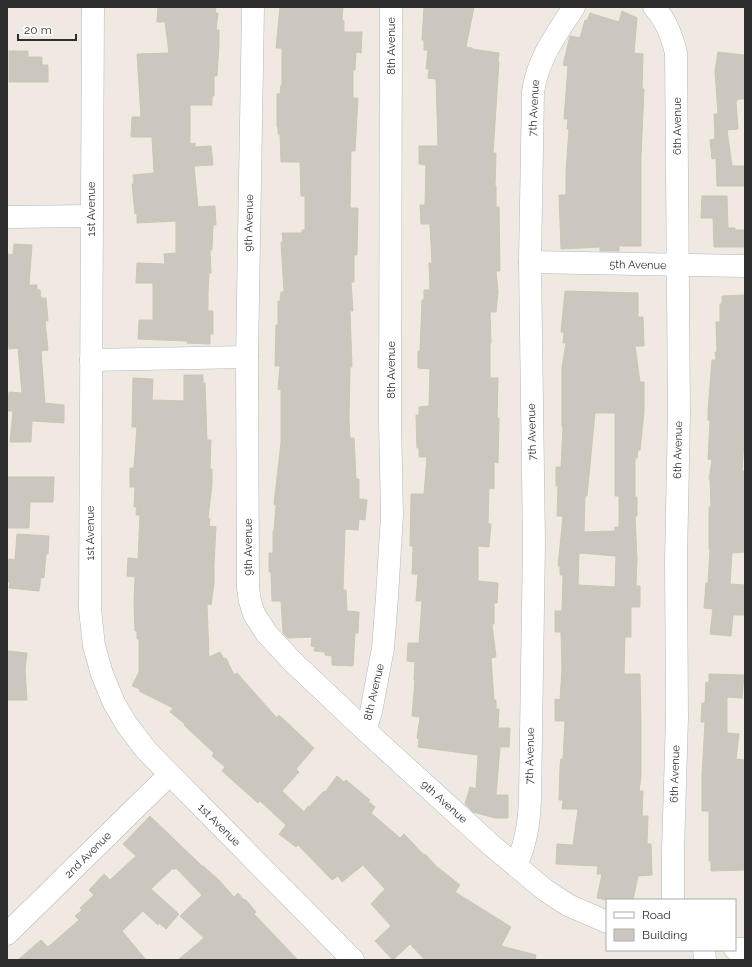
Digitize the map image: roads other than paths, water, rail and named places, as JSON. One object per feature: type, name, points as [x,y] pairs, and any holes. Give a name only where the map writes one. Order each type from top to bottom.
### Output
[{"type":"street","name":"1st Avenue","points":[[93,7],[90,601],[94,646],[102,674],[114,703],[127,725],[147,751],[353,960]]},
{"type":"street","name":"9th Avenue","points":[[253,7],[247,357],[248,588],[250,601],[260,625],[276,646],[365,730],[516,866],[545,890],[568,905],[606,922]]},
{"type":"street","name":"8th Avenue","points":[[365,730],[371,712],[383,648],[392,514],[390,421],[392,7]]},
{"type":"street","name":"7th Avenue","points":[[516,866],[527,832],[530,799],[534,543],[530,262],[533,92],[536,76],[543,57],[574,7]]},
{"type":"street","name":"6th Avenue","points":[[654,7],[666,24],[673,38],[676,53],[679,413],[676,560],[677,718],[673,899]]},
{"type":"street","points":[[7,217],[91,216]]},
{"type":"street","name":"5th Avenue","points":[[530,262],[677,266],[745,266]]},
{"type":"street","points":[[91,360],[247,357]]},
{"type":"street","name":"2nd Avenue","points":[[7,934],[169,775]]}]
